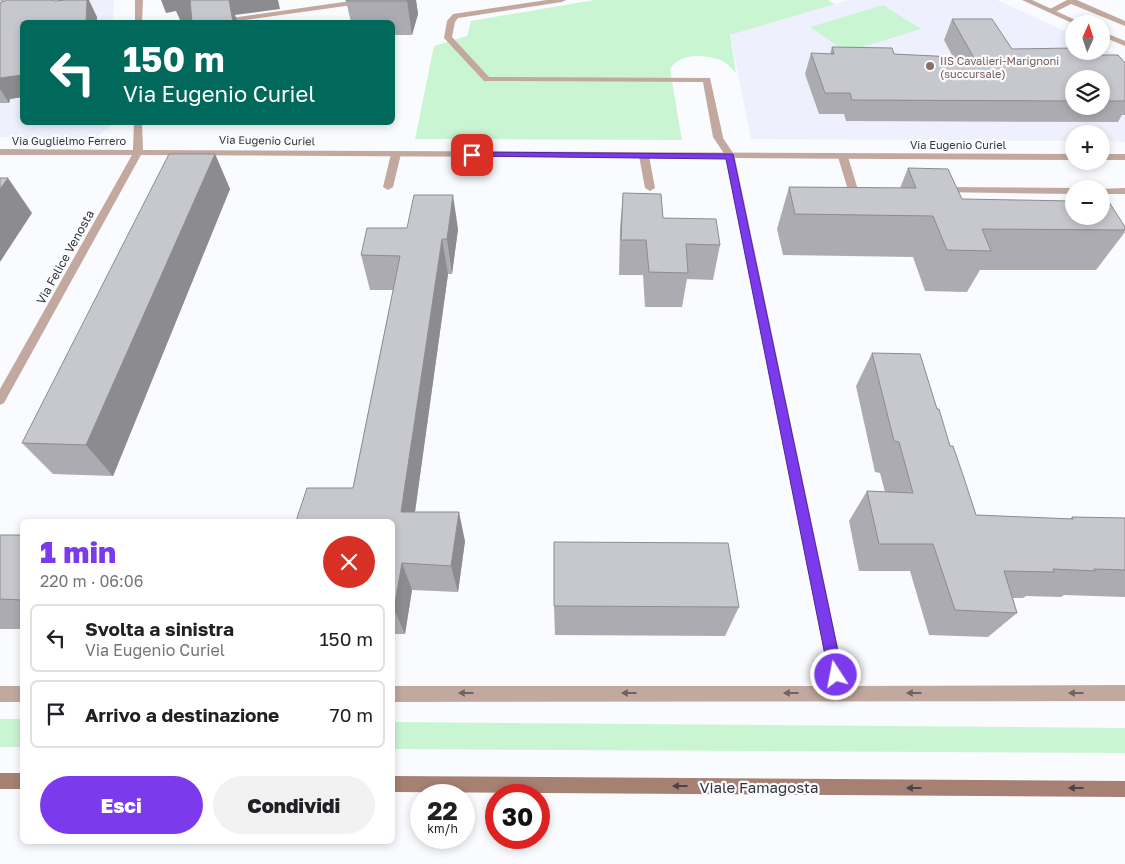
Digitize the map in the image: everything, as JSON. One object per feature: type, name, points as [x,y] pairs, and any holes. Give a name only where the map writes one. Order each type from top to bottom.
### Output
[{"type":"main road","points":[[0,781],[20,781]]},
{"type":"main road","name":"Viale Famagosta","points":[[395,784],[1125,788]]},
{"type":"street","points":[[139,0],[139,20]]},
{"type":"street","points":[[231,20],[374,0]]},
{"type":"street","points":[[562,0],[456,16],[451,20],[448,38],[454,42],[487,79],[707,80],[718,137],[730,156],[840,693]]},
{"type":"street","points":[[1026,0],[1065,18]]},
{"type":"street","points":[[1050,11],[1072,0],[1125,24]]},
{"type":"street","points":[[1110,37],[1125,44]]},
{"type":"street","name":"Via Felice Venosta","points":[[0,400],[138,152],[138,125]]},
{"type":"street","name":"Via Guglielmo Ferrero","points":[[0,152],[138,152]]},
{"type":"street","name":"Via Eugenio Curiel","points":[[138,152],[1065,157]]},
{"type":"street","points":[[388,187],[396,154]]},
{"type":"street","points":[[644,156],[650,188]]},
{"type":"street","points":[[843,157],[853,189]]},
{"type":"street","points":[[1110,157],[1125,157]]},
{"type":"street","points":[[930,190],[1065,191]]},
{"type":"street","points":[[1110,191],[1125,191]]},
{"type":"street","points":[[395,694],[1125,693]]},
{"type":"street","points":[[0,694],[20,694]]},
{"type":"shaded area","points":[[13,0],[114,0],[113,20],[20,20],[20,125],[110,125],[109,128],[95,138],[0,137],[0,6]]},
{"type":"shaded area","name":"IIS Cavalieri-Marignoni (succursale)","points":[[849,0],[997,0],[1065,31],[1065,60],[1110,60],[1110,52],[1125,59],[1125,142],[1110,141],[1110,125],[1065,125],[1065,141],[751,139],[730,35]]},
{"type":"green space","points":[[594,0],[827,0],[835,4],[730,35],[736,73],[726,63],[710,57],[687,57],[674,64],[670,70],[682,140],[415,139],[434,46],[467,36],[471,21]]},
{"type":"green space","points":[[883,5],[921,29],[846,52],[810,27]]},
{"type":"green space","points":[[0,719],[20,719],[20,747],[0,747]]},
{"type":"green space","points":[[395,722],[1125,728],[1125,753],[395,749]]},
{"type":"building","points":[[7,0],[87,0],[86,20],[20,20],[20,75],[0,78],[0,3]]},
{"type":"building","points":[[190,0],[229,0],[233,20],[192,20]]},
{"type":"building","points":[[407,0],[407,1],[346,1]]},
{"type":"building","points":[[952,19],[992,19],[1012,49],[1065,48],[1065,60],[1110,60],[1110,55],[1118,55],[1125,63],[1125,101],[1110,101],[1110,70],[1065,70],[1065,101],[852,100],[850,93],[825,93],[811,53],[834,54],[832,47],[892,48],[894,54],[974,58]]},
{"type":"building","points":[[169,154],[215,154],[86,445],[22,443]]},
{"type":"building","points":[[908,168],[948,169],[962,199],[1065,201],[1065,225],[1110,225],[1110,204],[1125,230],[982,229],[991,251],[947,250],[933,216],[795,214],[789,187],[916,188]]},
{"type":"building","points":[[0,178],[8,178],[0,189]]},
{"type":"building","points":[[623,193],[661,194],[663,218],[716,219],[720,245],[686,244],[688,273],[649,272],[646,240],[621,240]]},
{"type":"building","points":[[414,195],[453,195],[447,239],[442,239],[401,512],[459,512],[451,566],[402,563],[395,603],[395,519],[297,519],[307,488],[353,488],[400,256],[361,255],[367,228],[407,228]]},
{"type":"building","points":[[872,353],[920,354],[937,409],[939,409],[950,446],[953,446],[976,515],[1073,519],[1072,517],[1125,518],[1125,570],[1053,569],[1054,572],[1004,571],[1017,613],[955,610],[933,544],[879,544],[867,491],[913,493],[899,442],[894,441]]},
{"type":"building","points":[[0,535],[20,535],[20,600],[0,599]]},
{"type":"building","points":[[554,542],[728,543],[739,607],[554,606]]},
{"type":"place","name":"IIS Cavalieri-Marignoni (succursale)","points":[[930,66]]},
{"type":"route","points":[[472,155],[730,156],[836,675]]}]
